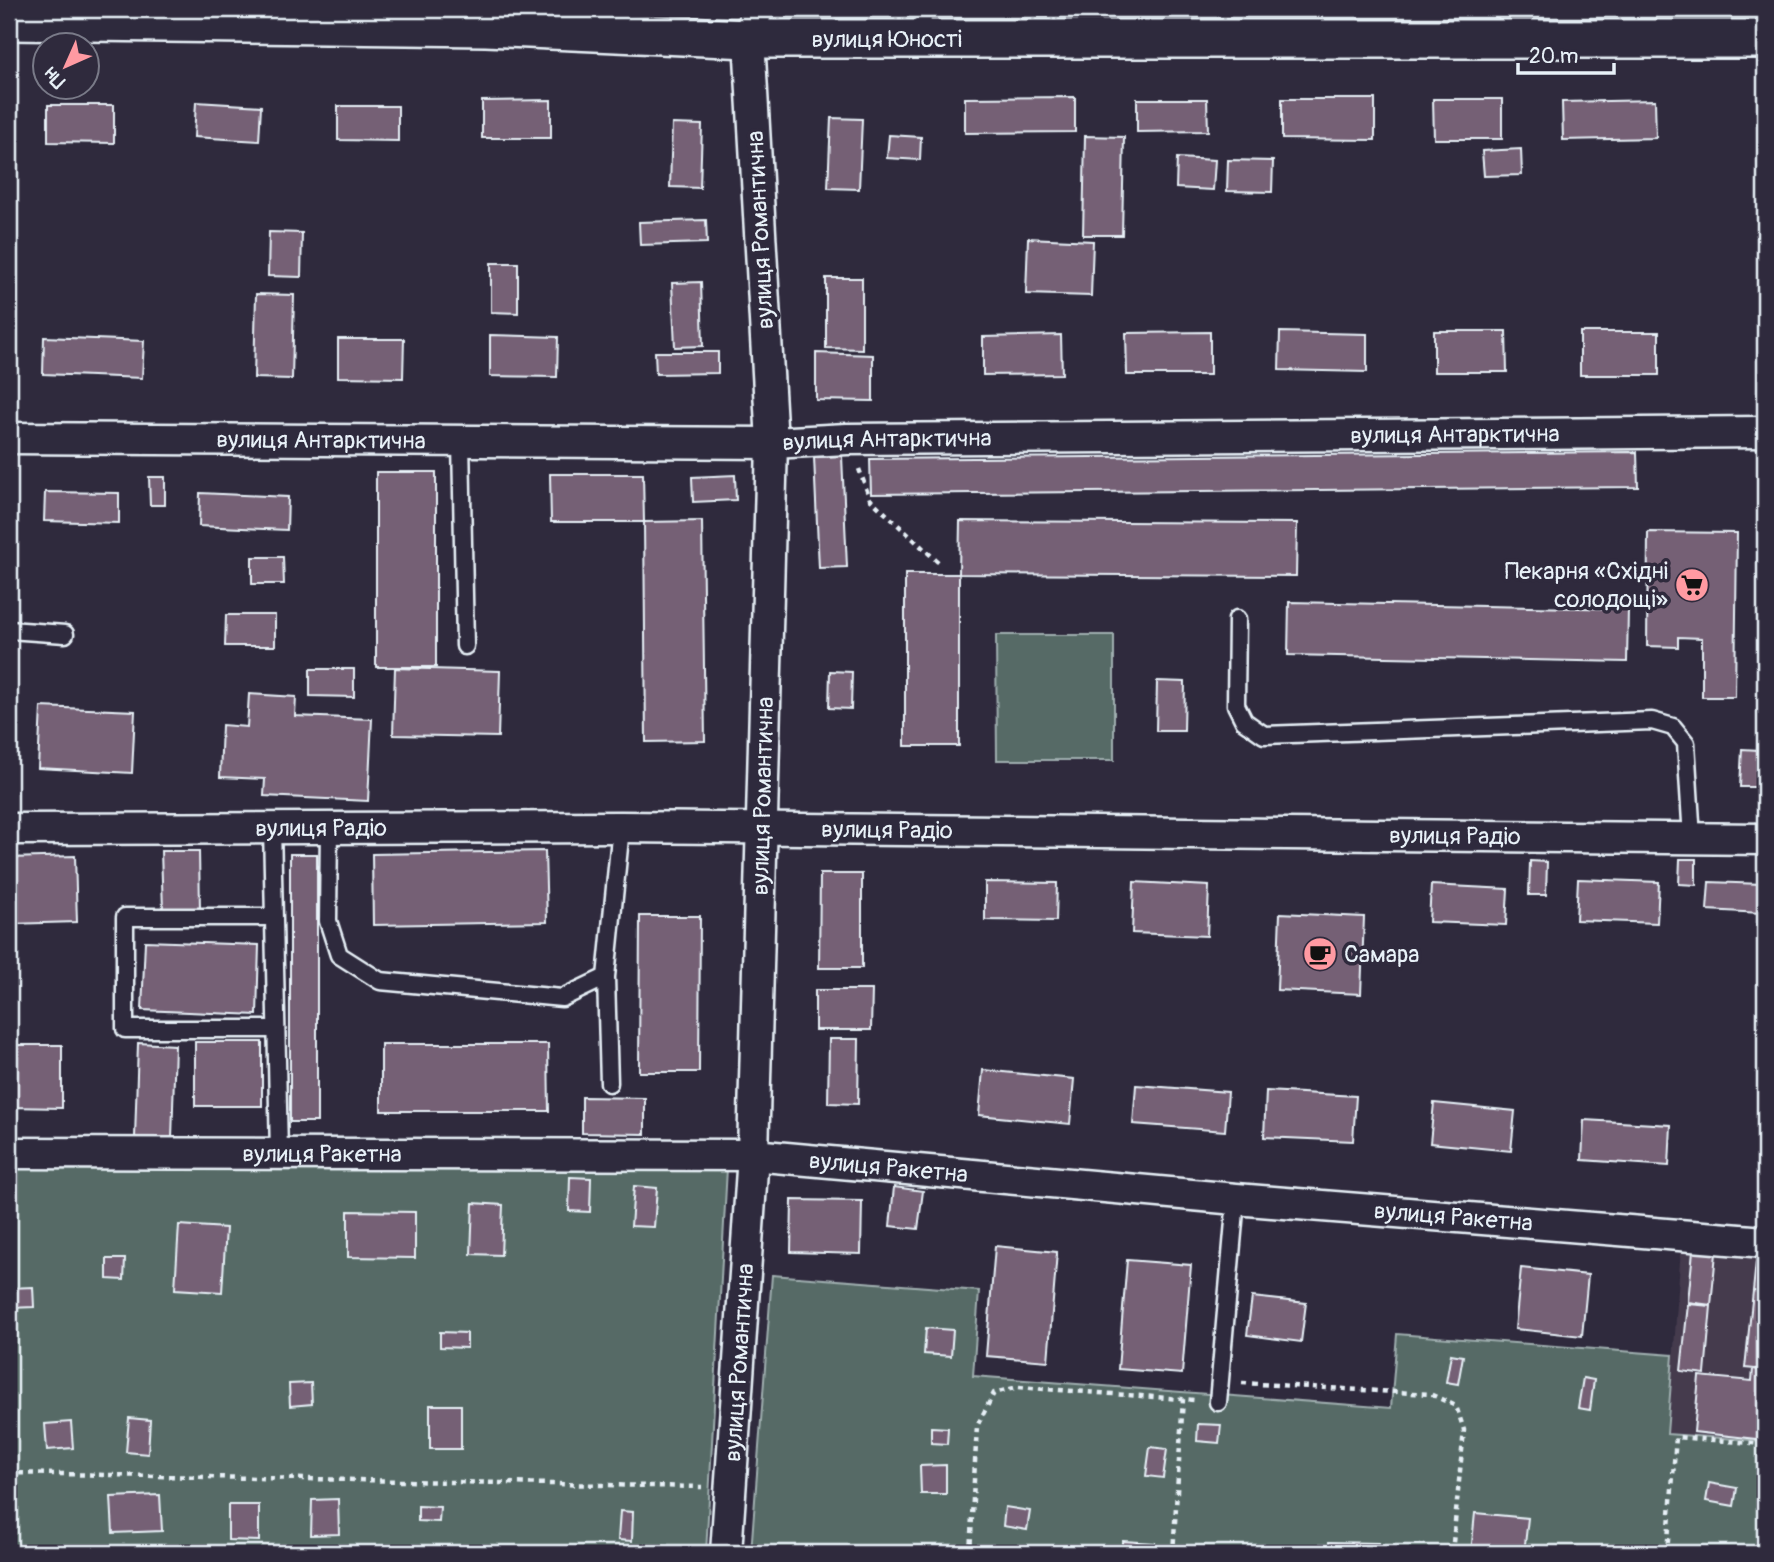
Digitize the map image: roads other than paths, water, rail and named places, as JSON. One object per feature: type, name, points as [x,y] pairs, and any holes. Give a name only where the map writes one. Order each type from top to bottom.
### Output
[{"type":"street","name":"вулиця Юності","points":[[9,21],[486,27],[922,24],[1765,39]]},
{"type":"street","name":"вулиця Романтична","points":[[726,1553],[753,1155],[772,443],[753,24]]},
{"type":"street","name":"вулиця Антарктична","points":[[9,438],[772,443],[847,439],[1765,432]]},
{"type":"street","name":"вулиця Радіо","points":[[9,828],[621,827],[1765,839]]},
{"type":"street","name":"вулиця Ракетна","points":[[9,1153],[753,1155],[1236,1199],[1765,1242]]},
{"type":"lane","points":[[461,440],[466,646]]},
{"type":"lane","points":[[1237,620],[1237,705],[1244,721],[1265,735],[1652,721],[1673,727],[1686,743],[1692,838]]},
{"type":"lane","points":[[9,630],[65,634]]},
{"type":"lane","points":[[272,826],[279,1154]]},
{"type":"lane","points":[[329,826],[328,921],[339,955],[380,981],[562,998],[606,977]]},
{"type":"lane","points":[[609,1083],[606,977],[621,827]]},
{"type":"lane","points":[[274,917],[125,917],[125,1029],[276,1029]]},
{"type":"lane","points":[[1218,1402],[1236,1199]]},
{"type":"place","name":"Пекарня «Східні солодощі»","points":[[1692,585]]},
{"type":"place","name":"Самара","points":[[1320,954]]}]
